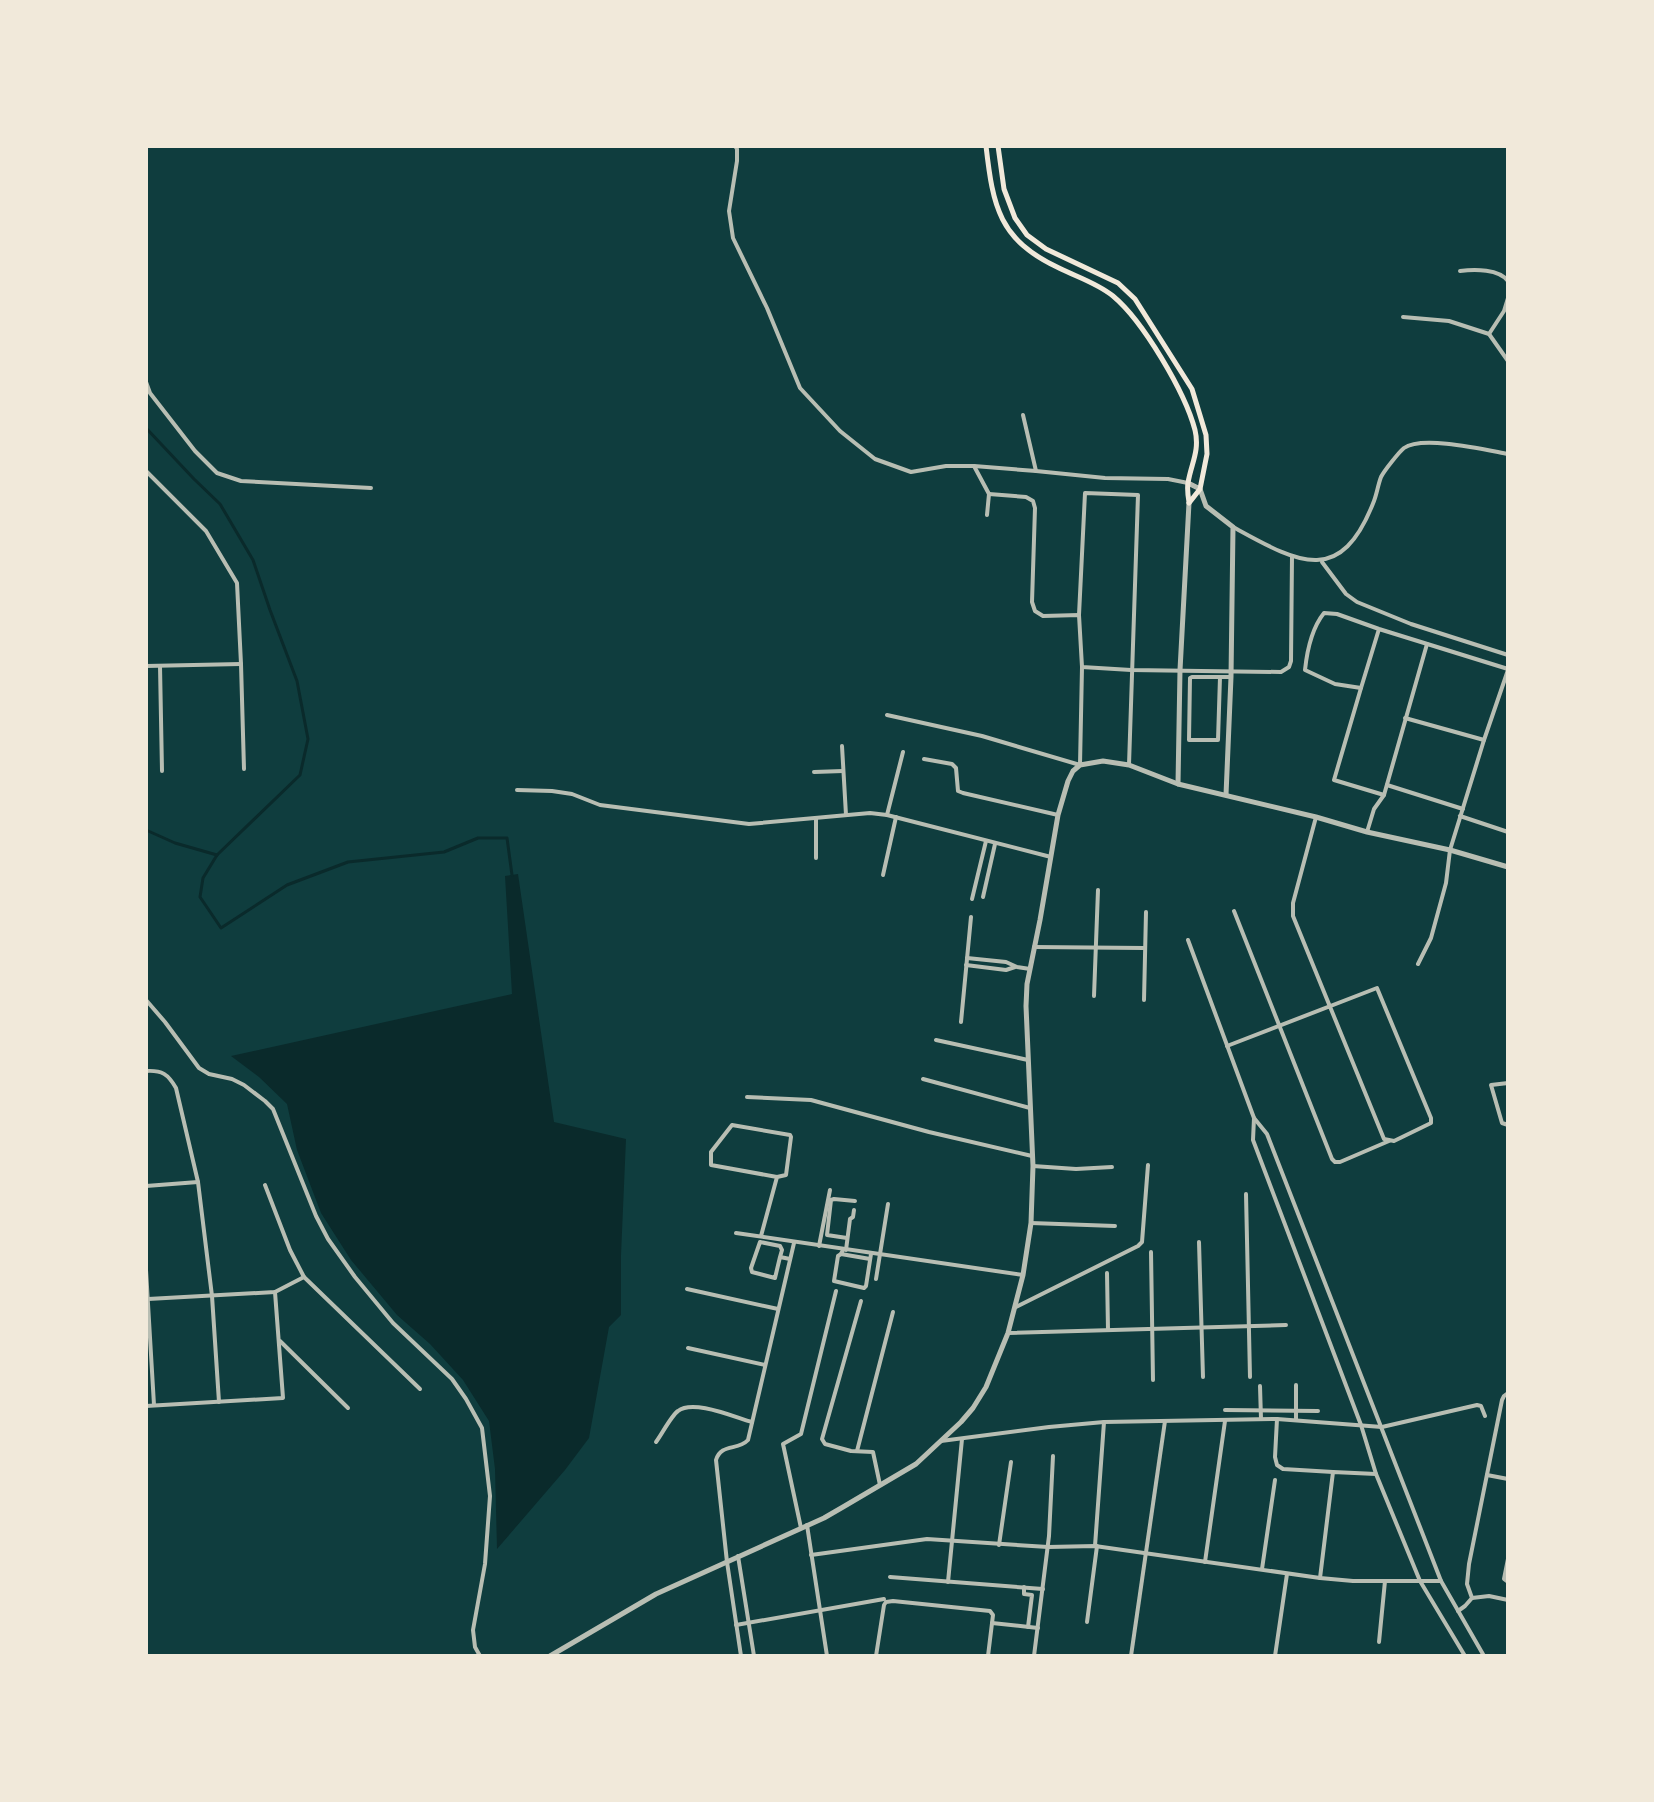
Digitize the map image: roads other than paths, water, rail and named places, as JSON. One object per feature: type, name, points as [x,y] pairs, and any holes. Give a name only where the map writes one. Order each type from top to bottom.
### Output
[{"type":"main road","points":[[986,146],[994,200],[1015,240],[1029,253],[1086,279],[1113,296],[1151,341],[1173,379],[1195,432],[1196,455],[1188,483],[1189,503]]},
{"type":"main road","points":[[998,146],[1004,189],[1015,218],[1027,235],[1046,249],[1118,283],[1135,299],[1192,389],[1206,435],[1207,454],[1200,489],[1189,503]]},
{"type":"street","points":[[735,146],[737,161],[729,211],[733,238],[767,308],[800,388],[840,431],[875,459],[911,472],[946,466],[974,466],[1105,478],[1168,479],[1188,483],[1200,489],[1206,506],[1233,527],[1292,556],[1322,562],[1353,541],[1374,501],[1382,475],[1405,448],[1434,442],[1508,454]]},
{"type":"street","points":[[1460,271],[1492,272],[1506,276],[1508,281]]},
{"type":"street","points":[[1489,334],[1504,311],[1508,298]]},
{"type":"street","points":[[1403,317],[1449,321],[1489,334],[1508,361]]},
{"type":"street","points":[[146,382],[150,393],[195,451],[217,473],[241,481],[371,488]]},
{"type":"street","points":[[1023,415],[1036,471]]},
{"type":"street","points":[[974,466],[989,494],[987,515]]},
{"type":"street","points":[[146,471],[206,531],[237,583],[244,769]]},
{"type":"street","points":[[550,1656],[656,1594],[824,1518],[916,1464],[967,1415],[986,1387],[1016,1307],[1031,1223],[1033,1166],[1027,984],[1058,815],[1068,781],[1080,765],[1082,667],[1079,615],[1085,493],[1138,495],[1129,765]]},
{"type":"street","points":[[989,494],[1026,497],[1033,501],[1032,602],[1035,611],[1043,616],[1079,615]]},
{"type":"street","points":[[1178,784],[1180,670],[1189,503]]},
{"type":"street","points":[[1226,795],[1233,527]]},
{"type":"street","points":[[1082,667],[1231,674],[1281,672],[1289,667],[1291,661],[1292,556]]},
{"type":"street","points":[[1322,562],[1346,594],[1357,602],[1411,624],[1508,655]]},
{"type":"street","points":[[1361,688],[1335,684],[1305,670],[1310,644],[1324,613],[1337,614],[1508,670],[1450,850],[1446,883],[1431,938],[1418,964]]},
{"type":"street","points":[[1379,629],[1334,780],[1384,795]]},
{"type":"street","points":[[1367,832],[1374,809],[1384,795],[1427,644]]},
{"type":"street","points":[[146,666],[241,664]]},
{"type":"street","points":[[160,666],[162,771]]},
{"type":"street","points":[[1220,677],[1218,740],[1189,740],[1189,680],[1192,677],[1231,674]]},
{"type":"street","points":[[887,715],[982,736],[1080,765],[1103,761],[1129,765],[1178,784],[1508,867]]},
{"type":"street","points":[[1405,718],[1484,740]]},
{"type":"street","points":[[842,746],[846,815]]},
{"type":"street","points":[[887,815],[903,752]]},
{"type":"street","points":[[924,759],[952,764],[956,768],[958,791],[1058,815]]},
{"type":"street","points":[[814,772],[843,771]]},
{"type":"street","points":[[1387,785],[1463,809]]},
{"type":"street","points":[[517,790],[552,791],[572,794],[600,805],[749,824],[870,813],[887,815],[1051,857]]},
{"type":"street","points":[[1460,816],[1508,832]]},
{"type":"street","points":[[883,875],[896,817]]},
{"type":"street","points":[[1316,817],[1293,903],[1293,916],[1384,1139],[1389,1141]]},
{"type":"street","points":[[816,818],[816,858]]},
{"type":"street","points":[[972,899],[986,841]]},
{"type":"street","points":[[983,897],[995,844]]},
{"type":"street","points":[[1094,996],[1098,890]]},
{"type":"street","points":[[1227,1046],[1279,1026],[1330,1007],[1377,988],[1431,1123],[1394,1141],[1335,1162],[1279,1026],[1234,911]]},
{"type":"street","points":[[1144,1000],[1146,912]]},
{"type":"street","points":[[961,1022],[971,917]]},
{"type":"street","points":[[1188,940],[1254,1118],[1267,1134],[1441,1581],[1484,1656]]},
{"type":"street","points":[[1034,947],[1144,948]]},
{"type":"street","points":[[967,958],[1006,962],[1030,969]]},
{"type":"street","points":[[1508,961],[1508,969]]},
{"type":"street","points":[[966,965],[1006,970],[1017,967]]},
{"type":"street","points":[[146,1000],[199,1068],[244,1085],[273,1109],[328,1239],[393,1323],[452,1379],[477,1418],[482,1428],[490,1496],[485,1564],[473,1630],[475,1647],[480,1656]]},
{"type":"street","points":[[936,1040],[1028,1060]]},
{"type":"street","points":[[146,1071],[158,1070],[169,1076],[176,1088],[198,1182],[212,1296],[219,1402]]},
{"type":"street","points":[[923,1079],[1030,1108]]},
{"type":"street","points":[[1508,1083],[1491,1085],[1502,1123],[1508,1125]]},
{"type":"street","points":[[747,1097],[811,1100],[1032,1156]]},
{"type":"street","points":[[1254,1118],[1253,1140],[1361,1425],[1376,1474],[1420,1581],[1465,1656]]},
{"type":"street","points":[[732,1125],[790,1135],[786,1175],[777,1177],[711,1165],[711,1152],[732,1125]]},
{"type":"street","points":[[1016,1307],[1142,1242],[1148,1165]]},
{"type":"street","points":[[1033,1166],[1076,1169],[1112,1167]]},
{"type":"street","points":[[760,1237],[777,1177]]},
{"type":"street","points":[[146,1186],[198,1182]]},
{"type":"street","points":[[265,1185],[304,1277],[420,1389]]},
{"type":"street","points":[[819,1246],[830,1190]]},
{"type":"street","points":[[1246,1194],[1250,1377]]},
{"type":"street","points":[[847,1238],[827,1235],[831,1200],[855,1201]]},
{"type":"street","points":[[876,1279],[888,1204]]},
{"type":"street","points":[[854,1210],[843,1251],[838,1256],[834,1281],[864,1288],[870,1256]]},
{"type":"street","points":[[1031,1223],[1115,1226]]},
{"type":"street","points":[[736,1233],[870,1256],[1023,1275]]},
{"type":"street","points":[[760,1242],[780,1246],[780,1257],[775,1278],[752,1272],[760,1242]]},
{"type":"street","points":[[1199,1242],[1203,1377]]},
{"type":"street","points":[[741,1656],[716,1460],[723,1449],[744,1444],[748,1440],[794,1243]]},
{"type":"street","points":[[1151,1252],[1153,1380]]},
{"type":"street","points":[[780,1257],[790,1259]]},
{"type":"street","points":[[146,1270],[154,1405]]},
{"type":"street","points":[[1107,1273],[1108,1330]]},
{"type":"street","points":[[148,1299],[275,1292],[304,1277]]},
{"type":"street","points":[[687,1289],[778,1309]]},
{"type":"street","points":[[827,1656],[811,1555],[783,1444],[801,1434],[836,1291]]},
{"type":"street","points":[[146,1406],[283,1398],[275,1292]]},
{"type":"street","points":[[861,1301],[822,1439],[825,1444],[874,1454],[880,1485]]},
{"type":"street","points":[[857,1451],[893,1312]]},
{"type":"street","points":[[1008,1333],[1286,1325]]},
{"type":"street","points":[[278,1339],[348,1408]]},
{"type":"street","points":[[688,1348],[765,1365]]},
{"type":"street","points":[[1296,1385],[1296,1420]]},
{"type":"street","points":[[1260,1386],[1261,1419]]},
{"type":"street","points":[[1472,1598],[1467,1584],[1469,1564],[1502,1400],[1508,1393]]},
{"type":"street","points":[[941,1441],[1104,1422],[1277,1419],[1382,1427],[1477,1405],[1481,1406],[1485,1416]]},
{"type":"street","points":[[656,1442],[674,1413],[689,1406],[752,1422]]},
{"type":"street","points":[[1225,1410],[1318,1411]]},
{"type":"street","points":[[1277,1419],[1275,1457],[1277,1465],[1283,1469],[1376,1474]]},
{"type":"street","points":[[1205,1562],[1225,1420]]},
{"type":"street","points":[[1131,1656],[1165,1421]]},
{"type":"street","points":[[1087,1622],[1096,1546],[1104,1422]]},
{"type":"street","points":[[948,1582],[962,1439]]},
{"type":"street","points":[[1034,1656],[1048,1547],[1053,1456]]},
{"type":"street","points":[[999,1545],[1011,1462]]},
{"type":"street","points":[[1320,1578],[1333,1472]]},
{"type":"street","points":[[1487,1475],[1508,1479]]},
{"type":"street","points":[[1262,1569],[1275,1480]]},
{"type":"street","points":[[811,1555],[927,1539],[999,1545],[1096,1546],[1353,1581],[1441,1581]]},
{"type":"street","points":[[738,1556],[754,1656]]},
{"type":"street","points":[[1508,1559],[1504,1579],[1508,1582]]},
{"type":"street","points":[[1275,1656],[1287,1574]]},
{"type":"street","points":[[890,1577],[1043,1589]]},
{"type":"street","points":[[1379,1642],[1385,1581]]},
{"type":"street","points":[[1024,1587],[1024,1594],[1032,1595],[1028,1627]]},
{"type":"street","points":[[1458,1611],[1472,1598],[1489,1596],[1508,1600]]},
{"type":"street","points":[[736,1625],[884,1599]]},
{"type":"street","points":[[876,1656],[886,1602],[990,1611],[993,1615],[988,1656]]},
{"type":"street","points":[[992,1623],[1038,1628]]},
{"type":"water","points":[[518,874],[554,1122],[626,1139],[621,1315],[609,1327],[589,1438],[497,1549],[495,1469],[489,1421],[463,1380],[430,1344],[397,1315],[351,1260],[321,1213],[297,1150],[287,1104],[231,1056],[512,994],[505,876]]},
{"type":"waterway","points":[[146,428],[220,504],[253,560],[297,681],[308,739],[300,775],[217,855],[203,878],[200,897],[221,928],[287,885],[348,862],[444,852],[478,838],[507,838],[512,875]]},
{"type":"waterway","points":[[146,830],[175,843],[217,855]]}]
